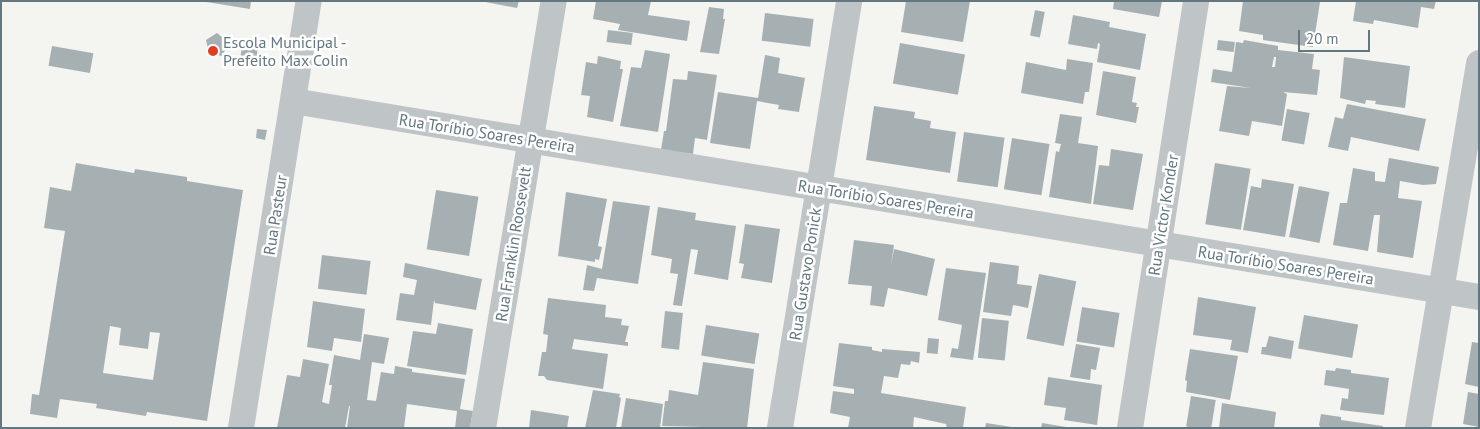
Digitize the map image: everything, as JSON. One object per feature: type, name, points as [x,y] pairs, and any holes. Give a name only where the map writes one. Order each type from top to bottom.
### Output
[{"type":"street","name":"Rua Pasteur","points":[[241,428],[309,1]]},
{"type":"street","name":"Rua Franklin Roosevelt","points":[[483,428],[554,1]]},
{"type":"street","name":"Rua Gustavo Ponick","points":[[780,428],[849,1]]},
{"type":"street","name":"Rua Victor Konder","points":[[1130,428],[1196,1]]},
{"type":"street","points":[[1418,428],[1479,63]]},
{"type":"street","name":"Rua Toríbio Soares Pereira","points":[[294,101],[1479,297]]},
{"type":"building","points":[[200,1],[251,1],[250,9]]},
{"type":"building","points":[[480,1],[519,1],[517,8]]},
{"type":"building","points":[[596,1],[651,1],[648,15],[690,21],[687,41],[618,30],[620,24],[593,19]]},
{"type":"building","points":[[906,1],[970,1],[963,42],[901,32]]},
{"type":"building","points":[[1114,1],[1162,1],[1159,17],[1113,9]]},
{"type":"building","points":[[1243,1],[1320,2],[1313,47],[1263,40],[1263,35],[1239,31]]},
{"type":"building","points":[[1356,1],[1436,1],[1434,9],[1421,7],[1418,28],[1374,20],[1373,24],[1353,21]]},
{"type":"building","points":[[709,7],[724,9],[723,19],[725,19],[719,54],[700,52]]},
{"type":"building","points":[[1035,10],[1045,12],[1040,37],[1030,36]]},
{"type":"building","points":[[765,13],[814,19],[810,47],[762,41]]},
{"type":"building","points":[[1073,15],[1110,22],[1109,27],[1146,34],[1140,70],[1097,62],[1100,44],[1098,43],[1097,49],[1068,44]]},
{"type":"building","points":[[608,30],[633,33],[631,45],[607,42]]},
{"type":"building","points":[[217,33],[229,43],[222,56],[209,53],[206,40]]},
{"type":"building","points":[[1218,40],[1235,42],[1234,52],[1217,50]]},
{"type":"building","points":[[1244,40],[1278,46],[1278,50],[1314,54],[1312,69],[1320,70],[1317,95],[1283,92],[1287,94],[1282,126],[1252,121],[1249,136],[1219,131],[1227,86],[1251,88],[1211,82],[1213,69],[1232,72],[1236,42],[1243,43]],"holes":[[[1274,57],[1276,57],[1275,67],[1272,67]]]},
{"type":"building","points":[[900,43],[965,54],[958,95],[893,83]]},
{"type":"building","points":[[242,45],[258,47],[256,62],[240,60]]},
{"type":"building","points":[[52,46],[93,53],[90,73],[49,66]]},
{"type":"building","points":[[645,50],[670,54],[658,132],[620,126],[631,67],[641,68]]},
{"type":"building","points":[[765,55],[780,58],[778,73],[805,78],[799,112],[778,109],[779,105],[757,101],[750,149],[710,143],[718,92],[758,98]]},
{"type":"building","points":[[598,56],[621,61],[620,69],[623,69],[613,122],[587,117],[590,96],[581,95],[586,62],[597,64]]},
{"type":"building","points":[[1344,57],[1410,66],[1405,108],[1375,104],[1376,101],[1366,100],[1365,104],[1340,98]]},
{"type":"building","points":[[1067,59],[1093,63],[1089,92],[1085,92],[1083,104],[1021,93],[1026,62],[1066,70]]},
{"type":"building","points":[[688,71],[717,75],[707,140],[695,138],[693,154],[661,150],[664,131],[666,131],[673,79],[687,80]]},
{"type":"building","points":[[1103,71],[1136,77],[1132,102],[1137,103],[1136,107],[1139,107],[1136,123],[1096,115]]},
{"type":"building","points":[[1347,104],[1426,119],[1419,151],[1351,137],[1348,151],[1328,147],[1335,117],[1343,119]]},
{"type":"building","points":[[874,106],[915,112],[914,118],[931,121],[930,128],[956,132],[950,173],[866,160]]},
{"type":"building","points":[[1287,109],[1310,113],[1304,145],[1281,141]]},
{"type":"building","points":[[1060,114],[1082,117],[1078,143],[1098,146],[1091,204],[1049,197],[1056,151],[1059,152],[1061,144],[1055,143]]},
{"type":"building","points":[[257,129],[267,130],[265,140],[256,138]]},
{"type":"building","points":[[964,132],[1005,138],[998,187],[957,182]]},
{"type":"building","points":[[1012,138],[1050,144],[1041,195],[1004,189]]},
{"type":"building","points":[[1111,149],[1143,154],[1133,210],[1093,204],[1099,165],[1109,166]]},
{"type":"building","points":[[1389,158],[1439,167],[1436,184],[1423,185],[1400,181],[1398,198],[1422,201],[1413,258],[1377,252],[1380,215],[1374,215],[1368,251],[1333,245],[1340,203],[1347,203],[1353,168],[1375,172],[1375,181],[1385,182]]},
{"type":"building","points":[[76,163],[134,173],[135,169],[187,177],[187,181],[243,190],[207,421],[147,412],[146,416],[96,408],[97,404],[60,399],[57,418],[30,414],[32,394],[39,395],[65,231],[44,228],[50,187],[71,191]],"holes":[[[110,326],[121,328],[119,345],[148,349],[150,332],[160,333],[153,380],[103,373]]]},
{"type":"building","points":[[1215,163],[1251,169],[1241,230],[1205,224]]},
{"type":"building","points":[[1262,179],[1294,184],[1285,237],[1243,230],[1251,186],[1261,188]]},
{"type":"building","points":[[1299,186],[1329,192],[1320,243],[1289,237]]},
{"type":"building","points":[[436,190],[478,197],[469,256],[427,249]]},
{"type":"building","points":[[566,192],[607,199],[598,246],[602,247],[599,260],[595,259],[595,262],[558,256]]},
{"type":"building","points":[[613,201],[650,206],[638,284],[597,278],[594,291],[583,290],[587,265],[602,269]]},
{"type":"building","points":[[658,207],[696,213],[695,220],[736,226],[728,280],[694,274],[698,250],[691,249],[682,306],[673,305],[678,274],[670,273],[672,259],[651,255]]},
{"type":"building","points":[[745,224],[780,229],[772,283],[741,278],[744,264],[739,263]]},
{"type":"building","points":[[854,240],[894,245],[891,265],[894,249],[935,259],[927,296],[888,288],[884,307],[870,305],[872,286],[848,284]]},
{"type":"building","points":[[322,255],[371,261],[366,295],[318,289]]},
{"type":"building","points":[[990,262],[1019,266],[1017,284],[1032,286],[1028,308],[1013,305],[1011,316],[983,312]]},
{"type":"building","points":[[405,263],[482,279],[476,310],[435,303],[434,300],[431,325],[396,320],[400,293],[414,295],[417,280],[403,277]]},
{"type":"building","points":[[946,268],[986,273],[973,360],[950,357],[952,348],[958,349],[962,325],[938,320]]},
{"type":"building","points":[[1039,274],[1076,281],[1064,346],[1026,339]]},
{"type":"building","points":[[1198,297],[1256,307],[1248,353],[1230,350],[1232,340],[1193,335]]},
{"type":"building","points":[[548,298],[606,305],[605,317],[622,319],[621,325],[629,326],[625,342],[628,342],[628,346],[574,339],[572,349],[608,354],[603,389],[547,380],[544,376],[538,376],[542,352],[546,352],[548,335],[543,334]]},
{"type":"building","points":[[313,301],[365,309],[361,342],[334,338],[332,351],[307,347]]},
{"type":"building","points":[[1082,307],[1120,313],[1114,348],[1077,342]]},
{"type":"building","points":[[665,311],[683,313],[679,350],[661,348]]},
{"type":"building","points":[[1304,315],[1358,325],[1352,358],[1298,348]]},
{"type":"building","points":[[982,318],[1009,321],[1005,361],[978,358]]},
{"type":"building","points":[[438,323],[473,329],[466,375],[407,366],[413,331],[436,334]]},
{"type":"building","points":[[706,325],[759,333],[754,364],[701,356]]},
{"type":"building","points":[[364,334],[389,338],[384,364],[372,362],[367,400],[376,401],[381,372],[394,374],[395,366],[412,369],[412,372],[465,379],[460,409],[473,411],[470,428],[455,428],[457,411],[407,404],[404,428],[347,428],[349,406],[345,428],[277,428],[287,375],[300,377],[303,359],[329,364],[322,402],[329,404],[332,385],[329,385],[334,355],[360,360]]},
{"type":"building","points":[[1269,336],[1294,341],[1291,359],[1261,354],[1262,347],[1266,347]]},
{"type":"building","points":[[928,338],[939,339],[938,354],[927,353]]},
{"type":"building","points":[[1472,342],[1479,343],[1479,387],[1465,384]]},
{"type":"building","points":[[839,343],[872,347],[872,350],[882,352],[882,349],[920,352],[919,363],[911,361],[910,365],[901,364],[898,378],[884,376],[881,393],[966,407],[963,428],[947,428],[946,424],[914,417],[913,428],[848,428],[850,417],[830,413],[833,391],[854,394],[854,389],[833,386]]},
{"type":"building","points":[[1076,344],[1100,348],[1096,370],[1091,369],[1090,380],[1070,377]]},
{"type":"building","points":[[1190,349],[1238,356],[1230,400],[1186,392],[1187,381],[1185,380]]},
{"type":"building","points":[[703,362],[754,369],[747,428],[662,426],[665,401],[668,401],[669,390],[698,395]]},
{"type":"building","points":[[1336,368],[1351,370],[1351,373],[1389,378],[1384,415],[1340,410],[1342,398],[1348,399],[1349,389],[1324,385],[1326,370],[1335,371]]},
{"type":"building","points":[[1048,377],[1102,385],[1097,425],[1064,420],[1066,408],[1044,405]]},
{"type":"building","points":[[593,390],[620,394],[616,428],[585,428]]},
{"type":"building","points":[[1468,392],[1479,394],[1479,427],[1463,424]]},
{"type":"building","points":[[1191,396],[1216,400],[1211,428],[1186,427]]},
{"type":"building","points":[[626,398],[663,404],[660,428],[621,428]]},
{"type":"building","points":[[1222,403],[1276,412],[1274,428],[1219,428]]},
{"type":"building","points":[[531,410],[569,416],[567,428],[529,428]]},
{"type":"building","points":[[1321,414],[1341,417],[1341,420],[1383,426],[1382,428],[1321,428],[1319,425]]},
{"type":"building","points":[[986,423],[1012,427],[1012,428],[985,428]]},
{"type":"building","points":[[1042,423],[1066,427],[1066,428],[1041,428]]},
{"type":"place","name":"Escola Municipal - Prefeito Max Colin","points":[[213,51]]}]
